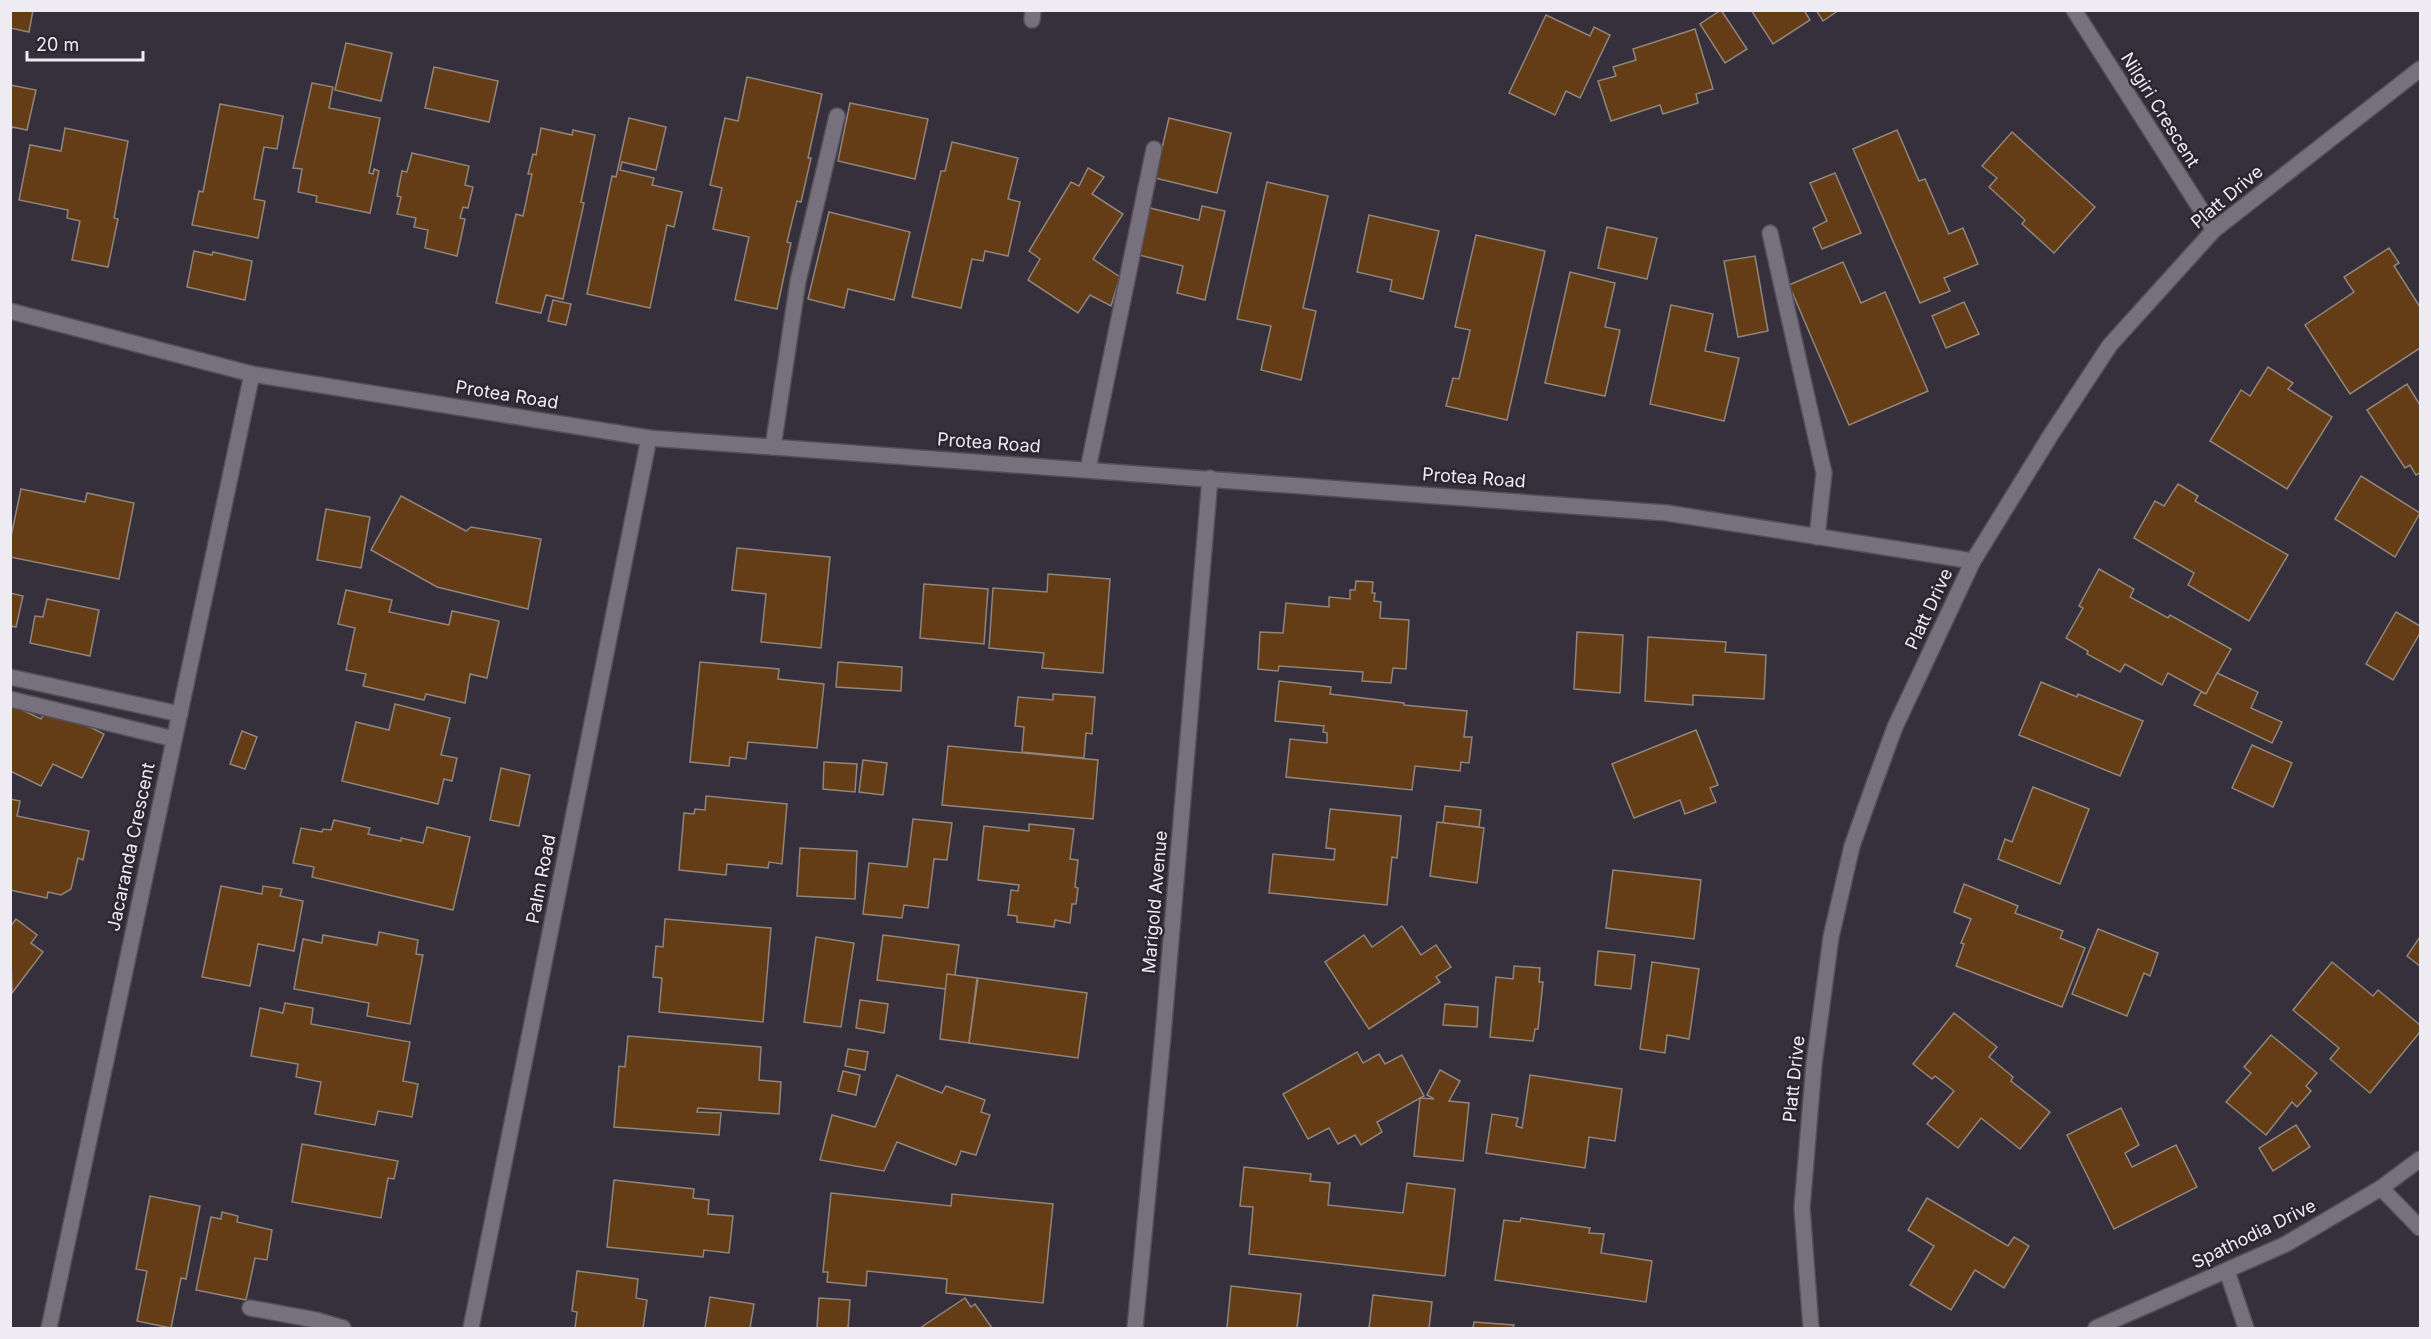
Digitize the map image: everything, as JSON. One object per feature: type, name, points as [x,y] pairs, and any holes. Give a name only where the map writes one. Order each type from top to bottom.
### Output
[{"type":"street","name":"Nilgiri Crescent","points":[[2074,10],[2214,230]]},
{"type":"street","name":"Platt Drive","points":[[1810,1329],[1802,1208],[1814,1064],[1831,937],[1852,846],[1895,727],[1973,561],[2052,433],[2110,345],[2214,230],[2421,69]]},
{"type":"street","points":[[773,447],[798,280],[837,116]]},
{"type":"street","points":[[1088,470],[1154,149]]},
{"type":"street","points":[[1770,233],[1824,473],[1817,537]]},
{"type":"street","name":"Protea Road","points":[[10,311],[252,374],[649,438],[1667,513],[1973,561]]},
{"type":"street","name":"Jacaranda Crescent","points":[[49,1329],[252,374]]},
{"type":"street","name":"Palm Road","points":[[471,1329],[649,438]]},
{"type":"street","name":"Marigold Avenue","points":[[1135,1329],[1165,1011],[1210,478]]},
{"type":"street","points":[[10,677],[180,714]]},
{"type":"street","points":[[10,699],[174,739]]},
{"type":"street","name":"Spathodia Drive","points":[[2096,1329],[2286,1244],[2381,1188],[2421,1159]]},
{"type":"street","points":[[2381,1188],[2421,1228]]},
{"type":"street","points":[[2227,1271],[2246,1329]]},
{"type":"street","points":[[250,1308],[316,1320],[344,1329]]},
{"type":"building","points":[[10,10],[33,10],[29,32],[10,28]]},
{"type":"building","points":[[1721,10],[1747,49],[1725,63],[1700,24]]},
{"type":"building","points":[[1751,10],[1804,10],[1810,20],[1773,44]]},
{"type":"building","points":[[1816,10],[1839,10],[1823,21]]},
{"type":"building","points":[[1546,15],[1590,36],[1594,27],[1610,35],[1580,98],[1566,91],[1555,115],[1509,93]]},
{"type":"building","points":[[1695,29],[1713,89],[1696,94],[1698,103],[1663,114],[1660,105],[1611,121],[1598,81],[1616,76],[1613,67],[1636,60],[1633,49]]},
{"type":"building","points":[[346,43],[392,53],[381,101],[335,90]]},
{"type":"building","points":[[434,67],[498,81],[489,122],[425,108]]},
{"type":"building","points":[[747,77],[822,94],[801,202],[797,201],[787,242],[791,243],[777,309],[735,300],[749,237],[713,229],[722,188],[710,185],[725,118],[738,121]]},
{"type":"building","points":[[312,83],[333,87],[329,108],[380,118],[369,173],[373,174],[374,169],[379,171],[370,213],[316,202],[317,196],[298,192],[302,169],[293,168]]},
{"type":"building","points":[[10,85],[36,90],[27,130],[12,127],[10,136]]},
{"type":"building","points":[[850,103],[928,119],[915,179],[838,161]]},
{"type":"building","points":[[220,104],[283,116],[277,149],[264,147],[254,199],[265,201],[258,238],[192,225],[199,191],[203,192]]},
{"type":"building","points":[[629,118],[666,127],[656,170],[622,162],[620,170],[654,178],[652,185],[682,192],[674,227],[667,225],[650,308],[587,294],[612,176],[616,177]]},
{"type":"building","points":[[1169,118],[1231,133],[1217,193],[1155,178]]},
{"type":"building","points":[[65,128],[128,141],[114,218],[118,219],[108,267],[72,260],[80,221],[67,218],[68,210],[19,200],[30,145],[61,151]]},
{"type":"building","points":[[541,128],[572,135],[573,130],[595,135],[581,202],[584,203],[563,299],[546,295],[541,313],[496,303],[516,214],[523,216],[532,174],[528,174],[533,154],[536,155]]},
{"type":"building","points":[[1897,130],[1919,181],[1925,179],[1949,234],[1963,228],[1978,264],[1944,278],[1950,291],[1920,303],[1853,149]]},
{"type":"building","points":[[2012,132],[2095,207],[2054,253],[2022,224],[2025,220],[1989,187],[1997,178],[1982,166]]},
{"type":"building","points":[[952,142],[1018,158],[1008,199],[1020,202],[1008,256],[985,251],[983,261],[972,259],[961,308],[912,297],[941,171],[945,171]]},
{"type":"building","points":[[412,153],[469,166],[465,185],[473,187],[468,208],[463,207],[460,218],[465,219],[457,256],[425,248],[428,230],[414,227],[416,218],[397,214],[401,197],[397,196],[402,171],[407,172]]},
{"type":"building","points":[[1088,168],[1104,177],[1092,194],[1123,214],[1093,259],[1120,277],[1111,306],[1090,295],[1078,313],[1028,280],[1040,259],[1029,251],[1071,182],[1079,186]]},
{"type":"building","points":[[1835,173],[1861,233],[1822,249],[1813,228],[1827,221],[1810,183]]},
{"type":"building","points":[[1267,182],[1328,196],[1303,308],[1316,311],[1301,380],[1261,370],[1271,326],[1237,319]]},
{"type":"building","points":[[1202,206],[1225,211],[1205,300],[1177,293],[1183,266],[1139,255],[1150,208],[1199,220]]},
{"type":"building","points":[[829,212],[910,232],[894,300],[848,289],[844,308],[808,299]]},
{"type":"building","points":[[1369,215],[1439,231],[1423,299],[1390,291],[1392,280],[1357,272]]},
{"type":"building","points":[[1607,227],[1657,238],[1647,279],[1598,268]]},
{"type":"building","points":[[1476,235],[1545,251],[1507,420],[1446,406],[1453,378],[1459,379],[1470,330],[1455,327]]},
{"type":"building","points":[[2389,248],[2399,263],[2394,266],[2420,307],[2420,348],[2350,394],[2305,325],[2354,292],[2344,277]]},
{"type":"building","points":[[194,251],[212,255],[213,252],[252,261],[245,300],[187,287]]},
{"type":"building","points":[[1755,256],[1768,331],[1738,337],[1724,261]]},
{"type":"building","points":[[1843,262],[1861,303],[1885,292],[1928,391],[1849,425],[1789,285]]},
{"type":"building","points":[[1570,272],[1615,283],[1605,327],[1620,330],[1605,396],[1545,383]]},
{"type":"building","points":[[553,300],[571,304],[566,325],[548,321]]},
{"type":"building","points":[[1964,302],[1979,334],[1946,348],[1932,316]]},
{"type":"building","points":[[1671,305],[1713,314],[1705,351],[1739,358],[1724,421],[1650,404]]},
{"type":"building","points":[[2268,367],[2293,383],[2288,389],[2332,417],[2287,489],[2210,441],[2241,390],[2250,396]]},
{"type":"building","points":[[2407,384],[2420,405],[2420,473],[2416,475],[2410,465],[2405,468],[2367,410]]},
{"type":"building","points":[[2361,476],[2420,513],[2395,557],[2335,519]]},
{"type":"building","points":[[2178,484],[2198,496],[2195,501],[2288,555],[2249,621],[2188,585],[2194,573],[2134,538],[2155,501],[2164,506]]},
{"type":"building","points":[[21,489],[85,502],[87,493],[134,503],[119,579],[10,557],[10,541]]},
{"type":"building","points":[[401,496],[466,531],[471,527],[541,539],[528,609],[437,587],[371,550]]},
{"type":"building","points":[[326,509],[370,517],[361,568],[317,560]]},
{"type":"building","points":[[737,548],[830,557],[821,648],[761,642],[766,594],[732,590]]},
{"type":"building","points":[[2099,569],[2134,589],[2130,597],[2168,618],[2170,615],[2231,649],[2206,694],[2168,673],[2162,685],[2125,664],[2120,672],[2087,654],[2088,651],[2066,638],[2083,608],[2079,606]]},
{"type":"building","points":[[1048,574],[1110,579],[1103,673],[1042,668],[1044,653],[989,648],[993,588],[1047,592]]},
{"type":"building","points":[[1356,581],[1373,582],[1374,601],[1381,602],[1380,618],[1409,620],[1406,669],[1393,668],[1391,683],[1362,681],[1363,672],[1279,666],[1278,671],[1258,669],[1260,632],[1283,633],[1286,603],[1329,607],[1329,597],[1350,599],[1350,590],[1355,590]]},
{"type":"building","points":[[924,584],[988,589],[984,644],[920,638]]},
{"type":"building","points":[[346,590],[392,600],[389,612],[449,625],[452,611],[499,621],[487,678],[470,674],[465,703],[426,694],[424,700],[363,686],[366,674],[346,670],[355,628],[338,624]]},
{"type":"building","points":[[10,593],[23,596],[16,627],[12,626],[10,632]]},
{"type":"building","points":[[47,599],[99,610],[90,656],[30,643],[35,616],[43,617]]},
{"type":"building","points":[[2396,612],[2420,626],[2420,633],[2393,680],[2366,664]]},
{"type":"building","points":[[1577,632],[1623,635],[1620,693],[1574,689]]},
{"type":"building","points":[[1648,637],[1726,642],[1725,652],[1766,655],[1764,699],[1693,695],[1693,705],[1645,701]]},
{"type":"building","points":[[700,662],[779,669],[778,679],[824,684],[817,748],[748,742],[746,759],[730,757],[729,766],[690,762]]},
{"type":"building","points":[[838,662],[902,667],[901,691],[836,687]]},
{"type":"building","points":[[2217,673],[2258,692],[2251,708],[2282,722],[2272,743],[2194,705],[2201,692],[2206,694]]},
{"type":"building","points":[[1279,681],[1331,687],[1330,694],[1404,703],[1404,705],[1467,711],[1464,737],[1472,737],[1469,763],[1461,762],[1460,771],[1415,766],[1412,790],[1286,777],[1290,739],[1327,743],[1327,733],[1323,732],[1324,726],[1275,721]]},
{"type":"building","points":[[2041,682],[2077,697],[2078,694],[2143,721],[2120,776],[2019,735]]},
{"type":"building","points":[[1053,694],[1095,697],[1092,734],[1086,733],[1084,758],[1022,752],[1024,727],[1015,726],[1018,697],[1053,700]]},
{"type":"building","points":[[10,704],[41,719],[48,706],[104,734],[82,778],[53,764],[41,786],[10,771]]},
{"type":"building","points":[[395,704],[450,718],[441,755],[457,758],[452,781],[444,779],[438,804],[342,781],[356,722],[389,730]]},
{"type":"building","points":[[1696,730],[1718,785],[1710,788],[1716,802],[1685,814],[1680,800],[1634,818],[1612,764]]},
{"type":"building","points":[[242,731],[257,737],[245,769],[230,764]]},
{"type":"building","points":[[2252,745],[2292,763],[2273,807],[2232,788]]},
{"type":"building","points":[[948,746],[1098,760],[1093,819],[942,805]]},
{"type":"building","points":[[863,760],[887,763],[883,795],[859,792]]},
{"type":"building","points":[[824,762],[857,764],[855,792],[823,789]]},
{"type":"building","points":[[501,768],[530,775],[519,826],[490,820]]},
{"type":"building","points":[[2033,787],[2089,809],[2060,884],[1998,859],[2005,839],[2012,842]]},
{"type":"building","points":[[706,796],[787,804],[782,864],[769,862],[768,868],[727,864],[726,875],[679,870],[684,813],[694,814],[695,809],[705,810]]},
{"type":"building","points":[[10,799],[20,801],[17,816],[89,831],[83,860],[78,858],[71,889],[61,895],[48,892],[47,898],[10,890]]},
{"type":"building","points":[[1445,806],[1481,810],[1479,827],[1443,823]]},
{"type":"building","points":[[1330,809],[1401,816],[1397,858],[1392,857],[1387,905],[1269,893],[1273,854],[1334,860],[1335,849],[1326,848]]},
{"type":"building","points":[[913,819],[952,823],[947,860],[934,859],[928,908],[904,905],[902,918],[863,914],[869,863],[907,867]]},
{"type":"building","points":[[334,820],[370,828],[368,834],[401,841],[401,838],[423,843],[427,827],[470,837],[453,910],[312,877],[314,867],[293,863],[301,828],[322,832],[323,829],[331,830]]},
{"type":"building","points":[[1437,822],[1484,828],[1477,883],[1430,876]]},
{"type":"building","points":[[1029,824],[1074,829],[1070,859],[1078,860],[1075,887],[1078,888],[1076,904],[1072,904],[1070,923],[1055,920],[1054,927],[1017,922],[1017,916],[1008,915],[1011,890],[1018,891],[1019,885],[978,880],[984,826],[1029,831]]},
{"type":"building","points":[[800,848],[857,851],[855,899],[797,896]]},
{"type":"building","points":[[1613,870],[1701,880],[1694,939],[1606,928]]},
{"type":"building","points":[[1964,884],[2018,906],[2015,913],[2063,931],[2060,938],[2085,948],[2062,1007],[1956,966],[1964,944],[1961,943],[1971,919],[1954,912]]},
{"type":"building","points":[[221,886],[262,894],[263,886],[282,889],[280,896],[303,901],[294,951],[258,944],[250,986],[202,977]]},
{"type":"building","points":[[16,919],[37,935],[31,943],[43,952],[12,993],[10,927]]},
{"type":"building","points":[[665,919],[771,928],[763,1022],[659,1012],[662,978],[653,977],[656,946],[663,947]]},
{"type":"building","points":[[1402,926],[1421,955],[1436,945],[1451,967],[1436,977],[1440,982],[1369,1029],[1325,962],[1364,935],[1372,947]]},
{"type":"building","points":[[2098,929],[2158,953],[2150,976],[2144,973],[2127,1016],[2072,994]]},
{"type":"building","points":[[379,932],[418,940],[416,954],[423,955],[410,1024],[367,1016],[369,1003],[294,989],[303,939],[322,943],[323,935],[377,945]]},
{"type":"building","points":[[883,935],[959,945],[953,990],[877,980]]},
{"type":"building","points":[[816,937],[854,943],[841,1027],[804,1022]]},
{"type":"building","points":[[2420,937],[2420,966],[2407,956]]},
{"type":"building","points":[[1598,951],[1635,955],[1631,989],[1595,985]]},
{"type":"building","points":[[1652,962],[1699,969],[1689,1039],[1667,1035],[1665,1053],[1640,1049]]},
{"type":"building","points":[[2332,962],[2373,996],[2378,990],[2420,1025],[2420,1032],[2370,1093],[2330,1059],[2339,1048],[2293,1010]]},
{"type":"building","points":[[1514,966],[1540,968],[1539,982],[1543,982],[1538,1029],[1535,1029],[1533,1041],[1490,1037],[1496,977],[1513,979]]},
{"type":"building","points":[[947,974],[977,978],[969,1043],[940,1039]]},
{"type":"building","points":[[978,978],[1087,993],[1078,1058],[969,1043]]},
{"type":"building","points":[[860,1000],[888,1004],[884,1033],[856,1028]]},
{"type":"building","points":[[285,1003],[313,1008],[311,1024],[410,1042],[403,1081],[418,1084],[412,1117],[378,1111],[375,1125],[315,1114],[321,1082],[296,1077],[298,1064],[251,1056],[260,1008],[283,1013]]},
{"type":"building","points":[[1445,1004],[1478,1007],[1477,1027],[1443,1025]]},
{"type":"building","points":[[1954,1013],[1997,1047],[1989,1057],[2013,1077],[2011,1081],[2050,1112],[2020,1149],[1981,1118],[1958,1148],[1927,1124],[1954,1091],[1935,1076],[1932,1079],[1913,1064]]},
{"type":"building","points":[[2271,1035],[2317,1073],[2306,1086],[2311,1091],[2297,1107],[2292,1102],[2266,1135],[2226,1102],[2251,1073],[2244,1067]]},
{"type":"building","points":[[628,1036],[761,1047],[759,1080],[781,1082],[779,1114],[698,1108],[697,1112],[721,1113],[719,1135],[614,1127],[619,1066],[625,1067]]},
{"type":"building","points":[[848,1049],[868,1052],[865,1070],[845,1066]]},
{"type":"building","points":[[1357,1052],[1363,1063],[1379,1054],[1385,1064],[1402,1055],[1424,1096],[1377,1122],[1382,1132],[1361,1145],[1355,1135],[1338,1144],[1329,1128],[1308,1139],[1283,1094]]},
{"type":"building","points":[[1440,1070],[1460,1081],[1449,1101],[1469,1103],[1463,1161],[1414,1156],[1420,1098],[1434,1099],[1427,1095]]},
{"type":"building","points":[[843,1071],[860,1075],[856,1095],[838,1091]]},
{"type":"building","points":[[897,1075],[942,1093],[946,1086],[985,1100],[981,1112],[990,1115],[976,1155],[961,1151],[956,1165],[897,1142],[884,1171],[820,1160],[832,1115],[875,1127]]},
{"type":"building","points":[[1530,1075],[1622,1089],[1615,1141],[1589,1137],[1585,1168],[1486,1153],[1492,1114],[1518,1118],[1516,1126],[1522,1128]]},
{"type":"building","points":[[2121,1108],[2139,1145],[2125,1153],[2132,1167],[2176,1145],[2197,1187],[2114,1229],[2067,1135]]},
{"type":"building","points":[[2296,1125],[2310,1147],[2273,1171],[2259,1148]]},
{"type":"building","points":[[302,1144],[398,1161],[394,1179],[388,1178],[381,1218],[292,1202]]},
{"type":"building","points":[[1244,1167],[1311,1174],[1310,1181],[1330,1183],[1328,1205],[1403,1213],[1407,1183],[1455,1189],[1445,1276],[1249,1254],[1253,1207],[1240,1206]]},
{"type":"building","points":[[614,1180],[694,1189],[693,1198],[709,1200],[708,1214],[733,1216],[729,1253],[704,1250],[703,1257],[607,1247]]},
{"type":"building","points":[[831,1193],[951,1206],[952,1194],[1053,1204],[1043,1303],[946,1293],[947,1279],[867,1271],[866,1286],[827,1282],[828,1272],[823,1272]]},
{"type":"building","points":[[150,1196],[200,1206],[186,1279],[181,1278],[171,1328],[137,1321],[147,1271],[136,1269]]},
{"type":"building","points":[[1927,1198],[2008,1246],[2014,1237],[2029,1246],[2004,1288],[1975,1270],[1951,1310],[1910,1285],[1934,1246],[1908,1230]]},
{"type":"building","points":[[222,1212],[238,1216],[237,1222],[272,1230],[267,1260],[255,1258],[246,1300],[196,1290],[211,1217],[221,1219]]},
{"type":"building","points":[[1521,1218],[1590,1228],[1589,1233],[1604,1234],[1601,1253],[1652,1261],[1646,1302],[1495,1280],[1504,1220],[1520,1222]]},
{"type":"building","points":[[577,1271],[638,1279],[636,1298],[647,1300],[643,1328],[575,1328],[577,1312],[572,1311]]},
{"type":"building","points":[[1231,1286],[1301,1294],[1297,1328],[1227,1328]]},
{"type":"building","points":[[1373,1295],[1432,1302],[1429,1328],[1369,1328]]},
{"type":"building","points":[[710,1297],[754,1304],[750,1328],[705,1328]]},
{"type":"building","points":[[819,1298],[850,1300],[848,1328],[817,1328]]},
{"type":"building","points":[[965,1298],[971,1307],[975,1304],[992,1328],[920,1328]]},
{"type":"building","points":[[1474,1322],[1514,1325],[1513,1328],[1473,1328]]}]
